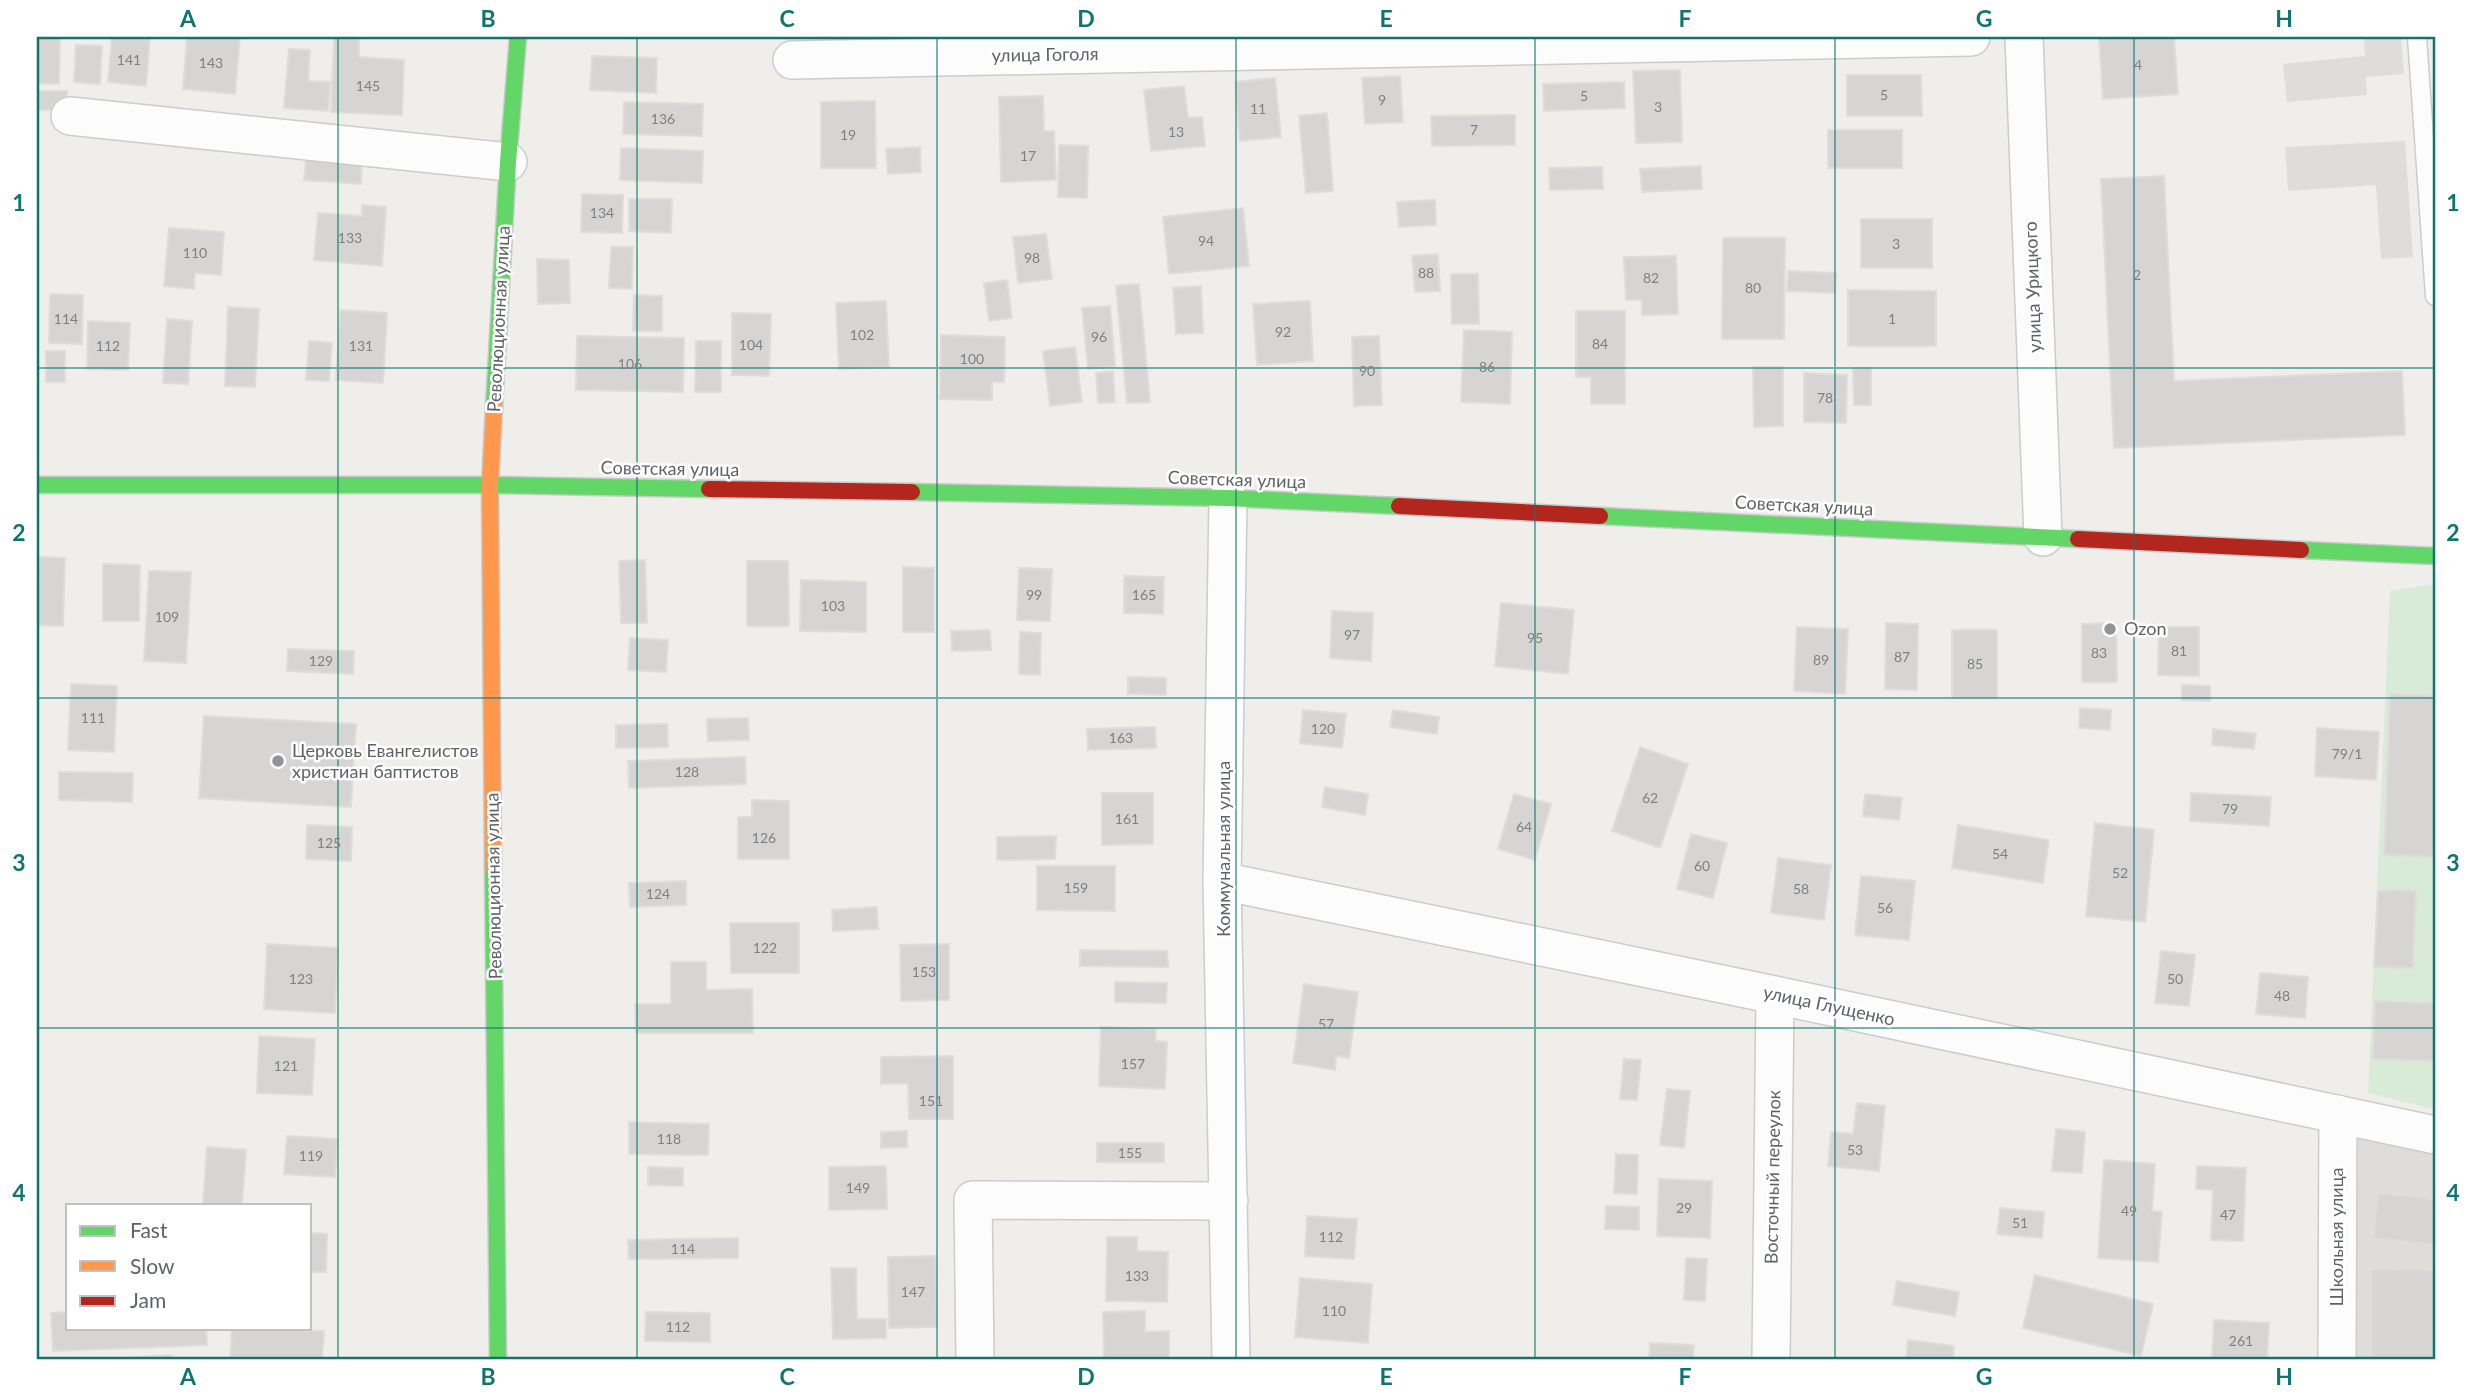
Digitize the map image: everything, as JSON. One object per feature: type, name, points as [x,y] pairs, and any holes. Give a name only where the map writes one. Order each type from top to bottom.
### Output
[{"type":"street","name":"Революционная улица","points":[[498,1359],[490,485],[508,162],[518,37]]},
{"type":"street","name":"улица Гоголя","points":[[792,60],[1970,37]]},
{"type":"street","name":"улица Урицкого","points":[[2024,37],[2043,537]]},
{"type":"street","points":[[70,116],[508,162]]},
{"type":"street","name":"Советская улица","points":[[37,485],[490,485],[1228,498],[2435,555]]},
{"type":"street","name":"Коммунальная улица","points":[[1228,498],[1222,881],[1231,1359]]},
{"type":"street","name":"улица Глущенко","points":[[1222,881],[2435,1135]]},
{"type":"street","name":"Восточный переулок","points":[[1771,1359],[1775,995]]},
{"type":"street","name":"Школьная улица","points":[[2337,1359],[2338,1114]]},
{"type":"street","points":[[975,1359],[973,1200],[1230,1201]]},
{"type":"lane","points":[[2417,37],[2435,296]]},
{"type":"shaded area","points":[[2364,37],[2401,37],[2404,74],[2366,77],[2367,95],[2287,102],[2283,64],[2365,56]]},
{"type":"shaded area","points":[[2405,141],[2413,257],[2381,259],[2376,185],[2288,191],[2285,147]]},
{"type":"shaded area","points":[[2353,1138],[2435,1154],[2435,1359],[2351,1359]]},
{"type":"green space","points":[[2435,584],[2435,1109],[2368,1093],[2390,591]]},
{"type":"building","points":[[37,37],[60,37],[59,84],[37,83]]},
{"type":"building","points":[[112,37],[150,37],[146,86],[108,82]]},
{"type":"building","points":[[187,37],[240,37],[235,94],[183,89]]},
{"type":"building","points":[[334,37],[359,37],[359,57],[404,60],[402,115],[331,112]]},
{"type":"building","points":[[2099,37],[2174,37],[2178,94],[2103,99]]},
{"type":"building","points":[[76,45],[102,46],[100,84],[74,82]]},
{"type":"building","points":[[289,49],[310,50],[308,81],[330,82],[328,111],[284,108]]},
{"type":"building","points":[[592,56],[657,58],[656,93],[590,90]]},
{"type":"building","points":[[1680,70],[1682,142],[1636,143],[1633,71]]},
{"type":"building","points":[[1847,75],[1921,75],[1922,116],[1847,116]]},
{"type":"building","points":[[1400,76],[1403,122],[1365,124],[1362,78]]},
{"type":"building","points":[[1275,78],[1281,137],[1240,141],[1235,82]]},
{"type":"building","points":[[1624,82],[1625,108],[1544,111],[1543,84]]},
{"type":"building","points":[[1184,86],[1188,118],[1202,117],[1205,146],[1151,151],[1144,90]]},
{"type":"building","points":[[37,91],[67,91],[66,110],[37,110]]},
{"type":"building","points":[[1043,96],[1044,131],[1054,131],[1056,180],[1001,182],[999,97]]},
{"type":"building","points":[[875,101],[876,168],[821,168],[821,102]]},
{"type":"building","points":[[624,102],[703,104],[702,136],[623,134]]},
{"type":"building","points":[[1327,113],[1333,191],[1306,193],[1299,116]]},
{"type":"building","points":[[1515,115],[1515,145],[1432,146],[1431,116]]},
{"type":"building","points":[[1828,130],[1902,130],[1902,168],[1828,168]]},
{"type":"building","points":[[1059,145],[1088,146],[1087,198],[1058,197]]},
{"type":"building","points":[[920,147],[921,172],[888,174],[886,149]]},
{"type":"building","points":[[621,148],[703,151],[702,183],[620,180]]},
{"type":"building","points":[[306,159],[362,163],[361,184],[304,180]]},
{"type":"building","points":[[1701,166],[1702,189],[1642,192],[1640,169]]},
{"type":"building","points":[[1602,167],[1603,189],[1550,190],[1549,168]]},
{"type":"building","points":[[2164,176],[2174,381],[2402,371],[2405,435],[2114,448],[2101,179]]},
{"type":"building","points":[[582,194],[623,195],[622,233],[581,232]]},
{"type":"building","points":[[629,199],[672,199],[671,233],[629,231]]},
{"type":"building","points":[[1435,200],[1436,225],[1399,227],[1397,202]]},
{"type":"building","points":[[362,205],[386,207],[382,266],[314,260],[318,213],[362,216]]},
{"type":"building","points":[[1243,208],[1249,266],[1169,274],[1163,217]]},
{"type":"building","points":[[1861,219],[1932,219],[1932,268],[1861,268]]},
{"type":"building","points":[[169,228],[224,232],[221,275],[195,273],[194,289],[164,286]]},
{"type":"building","points":[[1046,234],[1052,279],[1018,283],[1013,237]]},
{"type":"building","points":[[1723,238],[1785,238],[1784,339],[1722,339]]},
{"type":"building","points":[[611,247],[633,247],[632,289],[609,288]]},
{"type":"building","points":[[1438,254],[1440,291],[1415,292],[1412,256]]},
{"type":"building","points":[[1676,256],[1678,314],[1642,315],[1642,300],[1626,300],[1624,257]]},
{"type":"building","points":[[537,259],[569,260],[570,303],[538,304]]},
{"type":"building","points":[[1788,271],[1836,273],[1835,293],[1787,291]]},
{"type":"building","points":[[1451,274],[1478,274],[1479,324],[1452,324]]},
{"type":"building","points":[[1007,280],[1012,318],[989,321],[984,283]]},
{"type":"building","points":[[1139,284],[1150,402],[1127,403],[1116,286]]},
{"type":"building","points":[[1201,286],[1203,333],[1176,334],[1173,288]]},
{"type":"building","points":[[1848,290],[1936,291],[1936,346],[1848,346]]},
{"type":"building","points":[[50,294],[83,295],[82,344],[49,343]]},
{"type":"building","points":[[634,295],[662,296],[662,331],[633,331]]},
{"type":"building","points":[[886,301],[889,367],[839,369],[836,303]]},
{"type":"building","points":[[1310,301],[1313,361],[1257,365],[1253,304]]},
{"type":"building","points":[[1110,306],[1115,366],[1088,369],[1082,308]]},
{"type":"building","points":[[228,307],[259,309],[255,387],[225,386]]},
{"type":"building","points":[[340,310],[387,313],[383,383],[336,380]]},
{"type":"building","points":[[1576,311],[1625,311],[1625,404],[1591,404],[1591,377],[1576,377]]},
{"type":"building","points":[[732,313],[771,314],[769,376],[732,375]]},
{"type":"building","points":[[167,319],[192,321],[188,384],[163,383]]},
{"type":"building","points":[[88,321],[130,323],[128,370],[87,369]]},
{"type":"building","points":[[1464,330],[1512,332],[1510,404],[1461,402]]},
{"type":"building","points":[[941,335],[1005,337],[1004,382],[992,382],[992,400],[940,399]]},
{"type":"building","points":[[577,336],[684,338],[683,392],[576,390]]},
{"type":"building","points":[[1379,336],[1382,405],[1354,406],[1352,337]]},
{"type":"building","points":[[309,341],[332,343],[329,381],[306,380]]},
{"type":"building","points":[[696,341],[721,341],[721,392],[695,392]]},
{"type":"building","points":[[1075,347],[1082,402],[1050,406],[1043,351]]},
{"type":"building","points":[[46,351],[65,351],[65,382],[46,382]]},
{"type":"building","points":[[1753,367],[1783,367],[1783,426],[1754,427]]},
{"type":"building","points":[[1853,368],[1871,368],[1871,405],[1854,405]]},
{"type":"building","points":[[1113,371],[1115,402],[1098,403],[1096,373]]},
{"type":"building","points":[[1804,373],[1847,375],[1846,423],[1804,422]]},
{"type":"building","points":[[39,557],[65,558],[63,626],[37,625]]},
{"type":"building","points":[[645,560],[647,623],[621,623],[619,561]]},
{"type":"building","points":[[747,561],[788,561],[789,626],[747,626]]},
{"type":"building","points":[[103,564],[140,565],[139,621],[103,621]]},
{"type":"building","points":[[903,567],[934,568],[934,632],[903,632]]},
{"type":"building","points":[[1019,568],[1052,569],[1050,621],[1017,620]]},
{"type":"building","points":[[149,571],[191,572],[186,663],[144,661]]},
{"type":"building","points":[[1124,576],[1164,577],[1163,614],[1124,613]]},
{"type":"building","points":[[801,580],[866,582],[866,632],[800,631]]},
{"type":"building","points":[[1501,603],[1574,610],[1568,674],[1495,666]]},
{"type":"building","points":[[1332,611],[1373,613],[1371,661],[1330,658]]},
{"type":"building","points":[[1886,623],[1918,624],[1917,690],[1885,689]]},
{"type":"building","points":[[2116,623],[2117,682],[2082,682],[2082,624]]},
{"type":"building","points":[[1797,627],[1848,629],[1845,694],[1794,691]]},
{"type":"building","points":[[2159,627],[2199,627],[2199,676],[2158,675]]},
{"type":"building","points":[[990,630],[991,650],[952,651],[951,631]]},
{"type":"building","points":[[1952,630],[1997,630],[1997,698],[1952,698]]},
{"type":"building","points":[[1020,632],[1041,633],[1040,675],[1019,674]]},
{"type":"building","points":[[630,638],[668,640],[666,672],[628,670]]},
{"type":"building","points":[[288,649],[354,651],[353,674],[287,671]]},
{"type":"building","points":[[1128,677],[1166,678],[1166,695],[1128,694]]},
{"type":"building","points":[[71,684],[117,686],[114,752],[68,750]]},
{"type":"building","points":[[2182,685],[2210,686],[2210,701],[2182,700]]},
{"type":"building","points":[[2390,694],[2435,696],[2435,857],[2384,855]]},
{"type":"building","points":[[2080,708],[2111,710],[2110,730],[2079,728]]},
{"type":"building","points":[[1303,710],[1346,714],[1342,748],[1300,743]]},
{"type":"building","points":[[1393,710],[1439,717],[1437,734],[1390,727]]},
{"type":"building","name":"Церковь Евангелистов христиан баптистов","points":[[204,716],[356,724],[351,807],[199,798]]},
{"type":"building","points":[[748,718],[749,740],[708,741],[707,719]]},
{"type":"building","points":[[667,724],[668,747],[616,748],[616,725]]},
{"type":"building","points":[[1155,727],[1156,748],[1088,750],[1087,729]]},
{"type":"building","points":[[2317,728],[2379,732],[2376,780],[2315,776]]},
{"type":"building","points":[[2213,729],[2256,734],[2254,749],[2212,745]]},
{"type":"building","points":[[1640,747],[1688,764],[1660,848],[1612,831]]},
{"type":"building","points":[[745,757],[746,784],[629,788],[628,761]]},
{"type":"building","points":[[59,772],[133,773],[132,802],[59,800]]},
{"type":"building","points":[[1325,787],[1368,794],[1365,815],[1322,807]]},
{"type":"building","points":[[1102,793],[1153,793],[1153,844],[1102,845]]},
{"type":"building","points":[[2191,793],[2271,797],[2269,826],[2190,821]]},
{"type":"building","points":[[1514,794],[1551,804],[1535,860],[1498,849]]},
{"type":"building","points":[[1865,794],[1902,798],[1899,820],[1863,816]]},
{"type":"building","points":[[752,800],[789,801],[789,859],[738,859],[738,817],[752,817]]},
{"type":"building","points":[[2095,823],[2154,830],[2145,922],[2086,916]]},
{"type":"building","points":[[307,825],[352,827],[351,861],[306,859]]},
{"type":"building","points":[[1958,825],[2049,840],[2043,883],[1952,868]]},
{"type":"building","points":[[1691,834],[1727,843],[1713,898],[1677,889]]},
{"type":"building","points":[[1056,836],[1055,859],[997,860],[997,837]]},
{"type":"building","points":[[1778,858],[1831,865],[1824,920],[1771,913]]},
{"type":"building","points":[[1037,866],[1115,866],[1115,911],[1037,910]]},
{"type":"building","points":[[1861,876],[1915,881],[1909,940],[1855,935]]},
{"type":"building","points":[[686,881],[686,905],[630,907],[629,883]]},
{"type":"building","points":[[2378,890],[2416,891],[2413,968],[2374,967]]},
{"type":"building","points":[[877,907],[878,929],[833,931],[832,910]]},
{"type":"building","points":[[730,923],[799,923],[799,973],[731,973]]},
{"type":"building","points":[[267,944],[338,948],[335,1013],[264,1009]]},
{"type":"building","points":[[949,944],[949,1000],[901,1001],[900,945]]},
{"type":"building","points":[[1080,950],[1167,951],[1168,967],[1080,966]]},
{"type":"building","points":[[2161,951],[2195,955],[2189,1006],[2155,1003]]},
{"type":"building","points":[[671,962],[706,962],[706,990],[752,989],[753,1033],[636,1033],[635,1004],[671,1004]]},
{"type":"building","points":[[2260,973],[2308,977],[2305,1018],[2256,1014]]},
{"type":"building","points":[[1115,982],[1167,983],[1166,1003],[1115,1002]]},
{"type":"building","points":[[1304,984],[1358,992],[1349,1058],[1336,1056],[1335,1070],[1293,1063]]},
{"type":"building","points":[[2375,1001],[2435,1003],[2435,1061],[2373,1059]]},
{"type":"building","points":[[1101,1027],[1156,1029],[1155,1041],[1167,1042],[1165,1089],[1099,1086]]},
{"type":"building","points":[[259,1036],[315,1039],[312,1095],[257,1093]]},
{"type":"building","points":[[953,1056],[953,1119],[909,1119],[908,1083],[881,1084],[881,1057]]},
{"type":"building","points":[[1624,1059],[1641,1060],[1637,1100],[1620,1099]]},
{"type":"building","points":[[1667,1089],[1690,1091],[1684,1148],[1660,1145]]},
{"type":"building","points":[[1857,1103],[1885,1106],[1879,1171],[1828,1166],[1831,1132],[1853,1134]]},
{"type":"building","points":[[629,1122],[709,1124],[708,1155],[629,1154]]},
{"type":"building","points":[[2056,1129],[2085,1132],[2082,1173],[2052,1171]]},
{"type":"building","points":[[907,1131],[907,1147],[881,1148],[881,1132]]},
{"type":"building","points":[[287,1136],[338,1139],[335,1177],[284,1174]]},
{"type":"building","points":[[1097,1143],[1164,1143],[1164,1162],[1097,1162]]},
{"type":"building","points":[[207,1147],[246,1150],[242,1204],[203,1204]]},
{"type":"building","points":[[1616,1154],[1638,1155],[1637,1194],[1614,1193]]},
{"type":"building","points":[[2104,1160],[2155,1164],[2152,1211],[2162,1212],[2158,1262],[2098,1258]]},
{"type":"building","points":[[886,1166],[887,1209],[829,1210],[829,1167]]},
{"type":"building","points":[[2197,1166],[2246,1168],[2243,1241],[2211,1240],[2213,1190],[2196,1189]]},
{"type":"building","points":[[648,1167],[683,1168],[683,1186],[648,1185]]},
{"type":"building","points":[[1659,1179],[1712,1181],[1710,1238],[1657,1236]]},
{"type":"building","points":[[2378,1193],[2435,1199],[2435,1245],[2373,1238]]},
{"type":"building","points":[[1606,1206],[1639,1207],[1639,1230],[1605,1229]]},
{"type":"building","points":[[2000,1208],[2044,1212],[2042,1238],[1997,1234]]},
{"type":"building","points":[[1307,1216],[1357,1219],[1354,1259],[1305,1256]]},
{"type":"building","points":[[312,1233],[327,1234],[326,1272],[312,1272]]},
{"type":"building","points":[[1107,1237],[1137,1237],[1137,1251],[1168,1252],[1167,1302],[1106,1301]]},
{"type":"building","points":[[738,1238],[738,1258],[629,1259],[628,1240]]},
{"type":"building","points":[[936,1256],[937,1327],[889,1328],[888,1257]]},
{"type":"building","points":[[1686,1258],[1707,1259],[1705,1301],[1684,1300]]},
{"type":"building","points":[[831,1268],[856,1268],[857,1319],[886,1319],[886,1338],[833,1339]]},
{"type":"building","points":[[2371,1269],[2435,1270],[2435,1359],[2371,1359]]},
{"type":"building","points":[[2035,1275],[2153,1304],[2141,1356],[2023,1328]]},
{"type":"building","points":[[1300,1278],[1372,1284],[1368,1343],[1295,1337]]},
{"type":"building","points":[[1897,1281],[1959,1292],[1955,1316],[1893,1305]]},
{"type":"building","points":[[1145,1311],[1145,1332],[1169,1331],[1169,1359],[1104,1359],[1103,1312]]},
{"type":"building","points":[[66,1312],[66,1330],[206,1330],[207,1345],[53,1351],[51,1313]]},
{"type":"building","points":[[646,1312],[710,1313],[710,1342],[645,1341]]},
{"type":"building","points":[[2214,1320],[2269,1323],[2267,1359],[2212,1359]]},
{"type":"building","points":[[232,1330],[324,1331],[322,1359],[230,1359]]},
{"type":"building","points":[[1908,1340],[1954,1346],[1953,1359],[1906,1359]]},
{"type":"building","points":[[1650,1343],[1694,1345],[1693,1359],[1649,1359]]},
{"type":"building","points":[[171,1355],[171,1359],[107,1359]]},
{"type":"traffic: fast","points":[[494,407],[518,37]]},
{"type":"traffic: fast","points":[[37,485],[490,485],[709,489]]},
{"type":"traffic: fast","points":[[912,492],[1228,498],[1399,506]]},
{"type":"traffic: fast","points":[[1600,516],[2078,539]]},
{"type":"traffic: fast","points":[[2301,550],[2435,556]]},
{"type":"traffic: fast","points":[[493,866],[498,1359]]},
{"type":"traffic: slow","points":[[493,866],[490,485],[494,407]]},
{"type":"traffic: jam","points":[[709,489],[912,492]]},
{"type":"traffic: jam","points":[[1399,506],[1600,516]]},
{"type":"traffic: jam","points":[[2078,539],[2301,550]]},
{"type":"place","name":"Ozon","points":[[2110,629]]},
{"type":"place","name":"Церковь Евангелистов христиан баптистов","points":[[278,761]]}]
